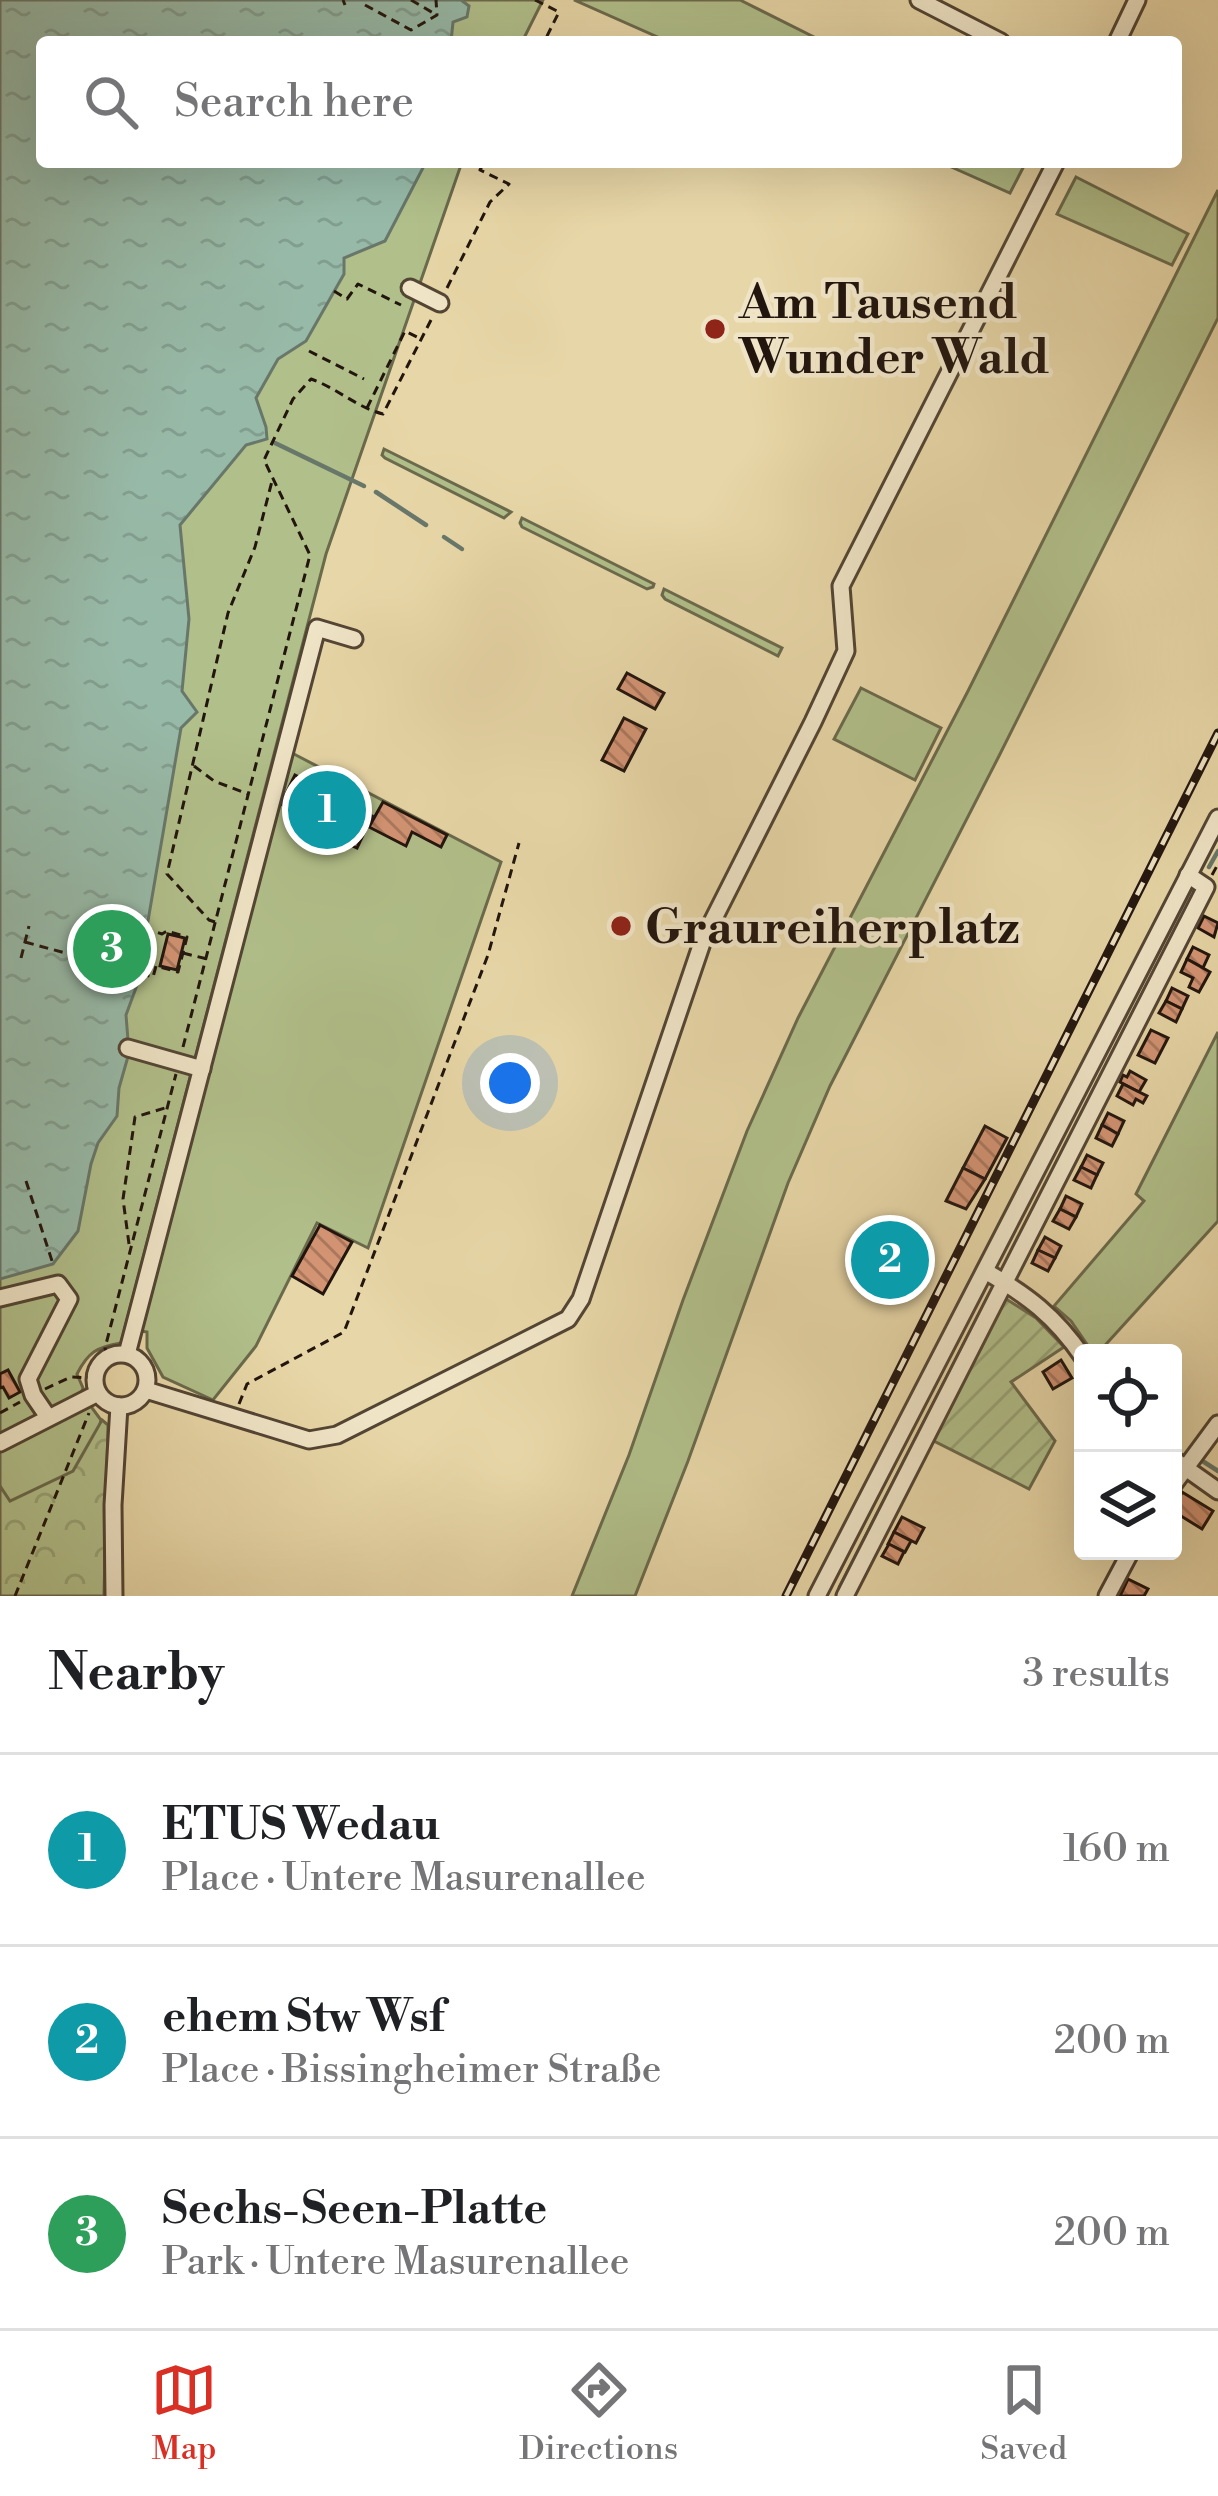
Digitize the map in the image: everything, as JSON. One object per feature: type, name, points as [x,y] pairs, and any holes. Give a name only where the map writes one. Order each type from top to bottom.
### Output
[{"type":"street","points":[[919,0],[951,7],[992,36]]},
{"type":"street","points":[[1120,36],[1137,0]]},
{"type":"street","points":[[146,1390],[309,1440],[337,1435],[568,1319],[581,1299],[703,940],[846,651],[841,586],[1053,168]]},
{"type":"street","points":[[410,288],[440,303]]},
{"type":"street","points":[[128,1354],[317,628],[354,639]]},
{"type":"street","points":[[1188,875],[1206,887],[1005,1282],[841,1596],[820,1592],[1188,875],[1218,818]]},
{"type":"street","points":[[128,1048],[202,1070]]},
{"type":"street","points":[[985,1271],[1032,1300],[1074,1344]]},
{"type":"street","points":[[0,1298],[58,1283],[69,1299],[28,1378],[47,1418]]},
{"type":"street","points":[[128,1354],[145,1368],[146,1390],[135,1402],[119,1406],[100,1396],[94,1378],[98,1366],[108,1356],[128,1354]]},
{"type":"street","points":[[0,1443],[100,1396]]},
{"type":"street","points":[[114,1596],[119,1406]]},
{"type":"street","points":[[1182,1461],[1218,1424]]},
{"type":"street","points":[[1182,1466],[1218,1491]]},
{"type":"street","points":[[1107,1596],[1126,1560]]},
{"type":"path","points":[[411,0],[437,15]]},
{"type":"path","points":[[436,0],[437,15]]},
{"type":"path","points":[[535,0],[559,13],[547,36]]},
{"type":"path","points":[[365,5],[411,30],[437,15]]},
{"type":"path","points":[[481,168],[509,184]]},
{"type":"path","points":[[334,291],[347,299],[358,284],[401,305]]},
{"type":"path","points":[[366,410],[405,331],[421,340]]},
{"type":"path","points":[[309,351],[364,380]]},
{"type":"path","points":[[253,781],[310,555],[264,460],[293,399],[310,380],[383,414]]},
{"type":"path","points":[[216,922],[208,920],[167,874],[228,613],[255,547],[273,477]]},
{"type":"path","points":[[194,766],[214,781],[250,794]]},
{"type":"path","points":[[234,1418],[247,1384],[344,1332],[488,955],[519,843]]},
{"type":"path","points":[[129,932],[133,916]]},
{"type":"path","points":[[25,942],[153,976],[156,966],[178,972],[187,937],[131,924]]},
{"type":"path","points":[[21,958],[29,926]]},
{"type":"path","points":[[182,952],[207,959]]},
{"type":"path","points":[[129,1247],[124,1199],[135,1117],[166,1108]]},
{"type":"path","points":[[26,1181],[53,1264]]},
{"type":"path","points":[[15,1596],[100,1396]]},
{"type":"green space","points":[[0,0],[543,0],[525,36],[36,36],[36,168],[460,168],[326,554],[121,1343],[94,1352],[77,1374],[81,1393],[101,1420],[81,1500],[0,1596]]},
{"type":"green space","points":[[574,0],[740,0],[812,36],[655,36]]},
{"type":"green space","points":[[954,168],[1023,168],[1010,193]]},
{"type":"green space","points":[[1076,177],[1188,234],[1172,265],[1057,214]]},
{"type":"green space","points":[[1218,190],[1218,318],[830,1086],[788,1183],[635,1596],[572,1596],[629,1455],[747,1131],[798,1018],[968,691]]},
{"type":"green space","points":[[384,449],[511,512],[504,518],[385,458]]},
{"type":"green space","points":[[522,518],[653,587],[647,589],[522,527]]},
{"type":"green space","points":[[664,589],[782,648],[778,656],[665,599]]},
{"type":"green space","points":[[861,688],[941,728],[915,780],[834,739]]},
{"type":"green space","points":[[292,753],[501,862],[368,1248],[317,1223],[256,1346],[213,1400],[163,1377],[147,1348],[147,1332],[141,1331]]},
{"type":"green space","points":[[1218,1032],[1218,1221],[1106,1344],[1087,1344],[1054,1306],[1144,1201],[1136,1194]]},
{"type":"green space","points":[[1003,1297],[1036,1318],[1064,1347],[1011,1382],[1055,1441],[1029,1489],[930,1439]]},
{"type":"green space","points":[[102,1420],[108,1425],[104,1596],[0,1596],[0,1486],[10,1501],[73,1471]]},
{"type":"water","points":[[0,0],[461,0],[469,6],[467,17],[453,22],[452,36],[36,36],[36,168],[423,168],[385,241],[344,258],[344,274],[306,341],[278,359],[256,398],[267,439],[246,445],[180,525],[189,619],[182,691],[197,712],[181,728],[137,985],[126,1015],[129,1053],[117,1116],[98,1143],[78,1231],[53,1264],[0,1279]]},
{"type":"building","points":[[627,673],[664,693],[655,709],[618,689]]},
{"type":"building","points":[[624,718],[646,729],[624,771],[602,760]]},
{"type":"building","points":[[295,775],[372,816],[357,848],[329,835],[332,828],[281,804]]},
{"type":"building","points":[[383,802],[447,835],[441,847],[412,832],[406,846],[369,827]]},
{"type":"building","points":[[1204,916],[1218,923],[1214,937],[1198,928]]},
{"type":"building","points":[[168,934],[185,938],[177,970],[160,966]]},
{"type":"building","points":[[1193,947],[1209,955],[1203,968],[1187,959]]},
{"type":"building","points":[[1187,959],[1210,972],[1199,992],[1189,987],[1193,978],[1181,972]]},
{"type":"building","points":[[1172,988],[1188,996],[1182,1009],[1166,1001]]},
{"type":"building","points":[[1166,1001],[1182,1009],[1176,1022],[1159,1013]]},
{"type":"building","points":[[1151,1030],[1168,1038],[1155,1063],[1138,1055]]},
{"type":"building","points":[[1130,1071],[1146,1080],[1139,1092],[1120,1082]]},
{"type":"building","points":[[1123,1084],[1147,1096],[1143,1103],[1136,1099],[1133,1105],[1117,1096]]},
{"type":"building","points":[[1108,1113],[1124,1121],[1118,1134],[1102,1125]]},
{"type":"building","points":[[1102,1125],[1118,1134],[1112,1146],[1096,1138]]},
{"type":"building","points":[[985,1126],[1007,1138],[985,1179],[963,1168]]},
{"type":"building","points":[[1087,1155],[1103,1163],[1097,1175],[1081,1167]]},
{"type":"building","points":[[1081,1167],[1097,1175],[1091,1188],[1074,1180]]},
{"type":"building","points":[[963,1168],[985,1179],[966,1209],[946,1201]]},
{"type":"building","points":[[1066,1196],[1082,1204],[1076,1217],[1060,1209]]},
{"type":"building","points":[[1060,1209],[1076,1217],[1069,1229],[1053,1221]]},
{"type":"building","points":[[320,1225],[352,1242],[323,1294],[292,1276]]},
{"type":"building","points":[[1045,1237],[1061,1246],[1055,1258],[1038,1250]]},
{"type":"building","points":[[884,1245],[904,1254],[897,1272],[876,1266]]},
{"type":"building","points":[[1038,1250],[1055,1258],[1048,1271],[1032,1263]]},
{"type":"building","points":[[879,1267],[896,1272],[885,1302],[869,1296]]},
{"type":"building","points":[[1061,1360],[1072,1378],[1053,1389],[1043,1372]]},
{"type":"building","points":[[8,1370],[20,1392],[9,1398],[0,1388],[0,1374]]},
{"type":"building","points":[[1182,1492],[1213,1511],[1202,1529],[1182,1517]]},
{"type":"building","points":[[902,1517],[924,1528],[916,1543],[894,1532]]},
{"type":"building","points":[[894,1532],[911,1541],[905,1552],[888,1544]]},
{"type":"building","points":[[889,1544],[904,1552],[898,1564],[882,1556]]},
{"type":"building","points":[[1128,1579],[1148,1589],[1144,1596],[1120,1596]]},
{"type":"waterway","points":[[275,443],[364,486]]},
{"type":"waterway","points":[[376,492],[426,525]]},
{"type":"waterway","points":[[444,537],[462,549]]},
{"type":"waterway","points":[[1209,867],[1218,851]]},
{"type":"waterway","points":[[1006,1264],[1014,1248]]},
{"type":"waterway","points":[[840,1587],[993,1288]]},
{"type":"waterway","points":[[1204,1462],[1218,1471]]},
{"type":"railway","points":[[786,1596],[1218,733]]},
{"type":"place","name":"Am Tausend Wunder Wald","points":[[715,329]]},
{"type":"place","name":"ETUS Wedau","points":[[327,810]]},
{"type":"place","name":"Graureiherplatz","points":[[621,926]]},
{"type":"place","name":"Sechs-Seen-Platte","points":[[112,949]]},
{"type":"place","name":"ehem Stw Wsf","points":[[890,1260]]}]
